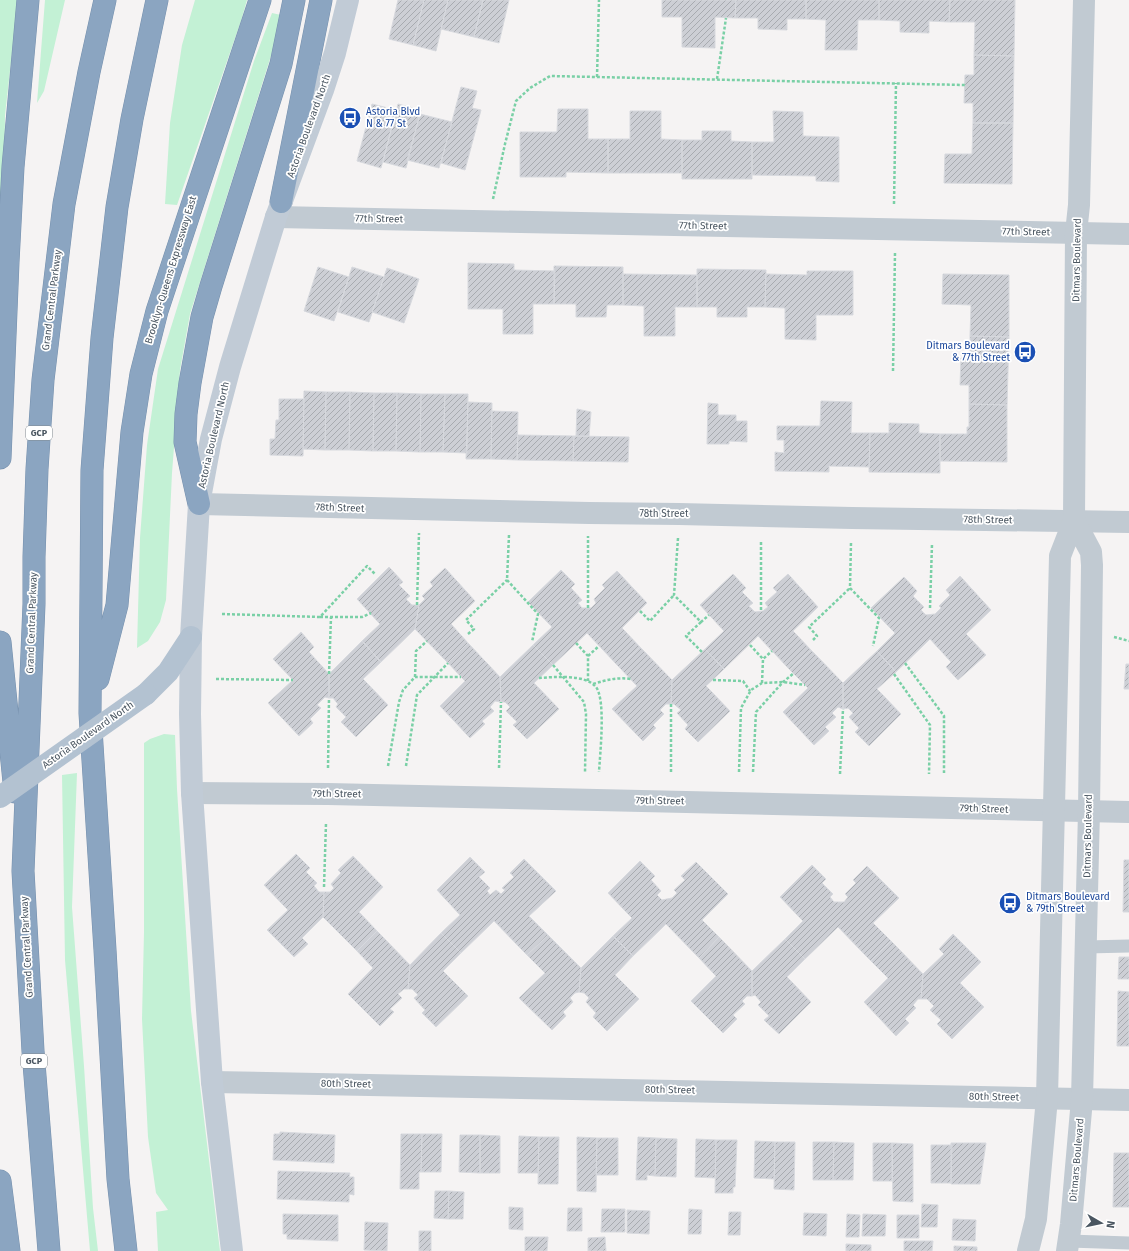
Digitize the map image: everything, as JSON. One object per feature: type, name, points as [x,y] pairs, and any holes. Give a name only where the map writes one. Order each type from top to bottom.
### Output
[{"type":"highway","points":[[0,458],[13,167],[28,0]]},
{"type":"highway","name":"Grand Central Parkway","points":[[49,1251],[33,1051],[23,871],[34,604],[37,476],[43,380],[64,204],[86,87],[105,0]]},
{"type":"highway","points":[[126,1251],[118,1179],[106,958],[90,713],[92,470],[110,253],[124,163],[142,67],[157,0]]},
{"type":"highway","name":"Brooklyn-Queens Expressway East","points":[[90,713],[117,605],[132,432],[137,396],[148,346],[166,282],[260,0]]},
{"type":"highway","points":[[199,504],[185,442],[189,391],[200,331],[211,286],[281,64],[294,0]]},
{"type":"highway","points":[[279,210],[321,0]]},
{"type":"highway","points":[[0,642],[23,871]]},
{"type":"highway","points":[[0,1182],[9,1251]]},
{"type":"main road","name":"Astoria Boulevard North","points":[[0,797],[158,684],[168,672],[191,637],[199,504],[207,459],[224,389],[279,210],[335,53],[348,0]]},
{"type":"main road","points":[[191,637],[190,714],[192,793],[212,1082],[232,1251]]},
{"type":"street","name":"Ditmars Boulevard","points":[[1028,1251],[1036,1219],[1047,1098],[1060,556],[1074,520],[1076,233],[1079,205],[1084,0]]},
{"type":"street","name":"77th Street","points":[[279,210],[490,221],[1129,234]]},
{"type":"street","name":"78th Street","points":[[199,504],[589,513],[1129,522]]},
{"type":"street","name":"Ditmars Boulevard","points":[[1068,1246],[1082,1099],[1089,811],[1092,552],[1074,520]]},
{"type":"street","name":"79th Street","points":[[192,793],[328,794],[1129,812]]},
{"type":"street","name":"80th Street","points":[[212,1082],[1129,1100]]},
{"type":"lane","points":[[1086,946],[1129,946]]},
{"type":"lane","points":[[1068,1246],[1129,1243]]},
{"type":"path","points":[[597,77],[599,0]]},
{"type":"path","points":[[717,79],[726,18]]},
{"type":"path","points":[[490,221],[495,190],[516,101],[530,88],[550,76],[965,85]]},
{"type":"path","points":[[894,204],[896,83]]},
{"type":"path","points":[[893,371],[895,253]]},
{"type":"path","points":[[417,605],[419,533]]},
{"type":"path","points":[[468,634],[474,629],[466,620],[507,580],[509,534]]},
{"type":"path","points":[[588,536],[588,608]]},
{"type":"path","points":[[640,611],[650,621],[674,595],[678,538]]},
{"type":"path","points":[[761,542],[761,611]]},
{"type":"path","points":[[813,640],[817,636],[809,628],[850,588],[851,543]]},
{"type":"path","points":[[930,608],[932,544]]},
{"type":"path","points":[[320,617],[367,566],[375,574]]},
{"type":"path","points":[[507,580],[538,614],[532,642]]},
{"type":"path","points":[[850,588],[879,618],[873,646]]},
{"type":"path","points":[[674,595],[701,622]]},
{"type":"path","points":[[222,614],[362,617],[371,613]]},
{"type":"path","points":[[702,652],[686,636],[709,615]]},
{"type":"path","points":[[329,674],[331,617]]},
{"type":"path","points":[[388,766],[399,702],[403,690],[415,677],[416,651],[427,641]]},
{"type":"path","points":[[576,643],[588,656],[588,681]]},
{"type":"path","points":[[750,645],[763,659],[762,683]]},
{"type":"path","points":[[588,656],[599,646]]},
{"type":"path","points":[[763,659],[772,651]]},
{"type":"path","points":[[406,766],[417,695],[448,663]]},
{"type":"path","points":[[905,663],[944,716],[944,773]]},
{"type":"path","points":[[553,665],[584,702],[586,714],[585,773]]},
{"type":"path","points":[[753,772],[756,712],[783,682],[794,673]]},
{"type":"path","points":[[894,674],[930,725],[929,774]]},
{"type":"path","points":[[415,677],[461,677]]},
{"type":"path","points":[[539,678],[564,677],[583,679],[596,686],[600,696],[601,719],[599,772]]},
{"type":"path","points":[[216,679],[293,680]]},
{"type":"path","points":[[592,684],[608,679],[631,679]]},
{"type":"path","points":[[712,680],[743,681],[751,691]]},
{"type":"path","points":[[739,772],[741,708],[751,691],[762,683],[783,682],[804,685]]},
{"type":"path","points":[[328,768],[329,698]]},
{"type":"path","points":[[499,768],[501,702]]},
{"type":"path","points":[[671,704],[671,772]]},
{"type":"path","points":[[840,774],[843,709]]},
{"type":"path","points":[[324,887],[326,823]]},
{"type":"green space","points":[[0,0],[18,0],[5,115],[4,205],[0,279]]},
{"type":"green space","points":[[45,0],[65,0],[44,91],[37,103]]},
{"type":"green space","points":[[195,0],[247,0],[177,205],[165,204],[170,123],[182,45]]},
{"type":"green space","points":[[272,13],[281,15],[275,43],[190,314],[180,370],[172,473],[166,600],[160,622],[148,641],[137,648],[140,538],[147,445],[158,369],[254,61]]},
{"type":"green space","points":[[164,734],[175,735],[191,1011],[220,1251],[158,1251],[156,1212],[168,1210],[156,1193],[148,1137],[142,1019],[144,932],[144,743]]},
{"type":"green space","points":[[77,773],[72,907],[93,1208],[98,1251],[90,1251],[65,960],[62,775]]},
{"type":"building","points":[[398,0],[424,0],[413,45],[389,39]]},
{"type":"building","points":[[424,0],[448,0],[436,51],[413,45]]},
{"type":"building","points":[[448,0],[483,0],[474,37],[441,29]]},
{"type":"building","points":[[483,0],[509,0],[499,43],[474,37]]},
{"type":"building","points":[[662,0],[736,0],[735,18],[715,17],[715,48],[682,47],[682,17],[662,17]]},
{"type":"building","points":[[736,0],[806,0],[806,19],[787,19],[787,30],[758,29],[758,18],[735,18]]},
{"type":"building","points":[[806,0],[879,0],[879,20],[858,20],[857,50],[825,50],[826,20],[806,19]]},
{"type":"building","points":[[879,0],[950,0],[949,22],[929,21],[929,33],[900,32],[900,21],[879,20]]},
{"type":"building","points":[[950,0],[1015,0],[1014,56],[974,55],[975,22],[949,22]]},
{"type":"building","points":[[974,55],[1014,56],[1013,123],[973,123],[973,103],[964,103],[965,75],[974,75]]},
{"type":"building","points":[[461,87],[477,91],[472,108],[481,110],[465,170],[441,163]]},
{"type":"building","points":[[372,104],[396,110],[381,168],[357,161]]},
{"type":"building","points":[[398,104],[421,110],[406,168],[383,162]]},
{"type":"building","points":[[558,109],[588,109],[588,139],[608,139],[608,173],[566,172],[566,177],[520,177],[520,132],[557,132]]},
{"type":"building","points":[[630,111],[661,111],[661,139],[682,140],[682,173],[608,173],[608,139],[630,139]]},
{"type":"building","points":[[773,111],[803,112],[803,136],[839,137],[839,182],[816,181],[816,176],[752,175],[752,142],[774,142]]},
{"type":"building","points":[[420,114],[452,122],[439,168],[407,160]]},
{"type":"building","points":[[973,123],[1013,123],[1012,184],[944,183],[945,154],[972,154]]},
{"type":"building","points":[[702,131],[731,131],[731,141],[752,142],[752,179],[682,179],[682,140],[702,140]]},
{"type":"building","points":[[468,263],[514,264],[514,270],[555,271],[554,304],[533,304],[533,334],[503,334],[503,309],[468,309]]},
{"type":"building","points":[[554,266],[623,267],[623,305],[607,305],[606,317],[576,317],[576,304],[554,304]]},
{"type":"building","points":[[318,267],[349,277],[334,321],[304,311]]},
{"type":"building","points":[[352,267],[384,277],[369,322],[338,312]]},
{"type":"building","points":[[387,268],[419,279],[404,323],[372,312]]},
{"type":"building","points":[[697,269],[766,270],[765,307],[747,307],[747,317],[717,317],[717,307],[697,307]]},
{"type":"building","points":[[807,271],[853,271],[853,315],[816,315],[816,340],[785,339],[785,308],[765,307],[766,274],[807,275]]},
{"type":"building","points":[[623,274],[697,275],[697,307],[675,307],[675,336],[644,336],[644,306],[623,305]]},
{"type":"building","points":[[943,274],[1009,275],[1009,337],[970,336],[971,305],[942,304]]},
{"type":"building","points":[[970,336],[1009,337],[1007,405],[969,404],[969,385],[960,385],[961,358],[970,358]]},
{"type":"building","points":[[304,391],[326,392],[325,450],[303,449]]},
{"type":"building","points":[[326,392],[350,392],[349,450],[325,450]]},
{"type":"building","points":[[350,392],[374,393],[373,451],[349,450]]},
{"type":"building","points":[[374,393],[397,393],[396,451],[373,451]]},
{"type":"building","points":[[397,393],[421,394],[420,452],[396,451]]},
{"type":"building","points":[[421,394],[445,394],[443,452],[420,452]]},
{"type":"building","points":[[445,394],[468,394],[467,453],[443,452]]},
{"type":"building","points":[[279,399],[304,399],[303,456],[270,455],[270,439],[275,439],[276,420],[279,420]]},
{"type":"building","points":[[821,401],[852,402],[851,433],[870,433],[869,467],[829,466],[829,472],[775,471],[775,452],[784,453],[784,440],[777,440],[777,426],[820,426]]},
{"type":"building","points":[[468,402],[492,403],[491,459],[466,459]]},
{"type":"building","points":[[708,403],[718,404],[718,415],[736,415],[736,421],[747,421],[747,442],[729,441],[729,444],[707,444]]},
{"type":"building","points":[[969,404],[1007,405],[1007,462],[940,461],[940,434],[967,434],[967,427],[969,427]]},
{"type":"building","points":[[577,409],[591,412],[589,436],[576,436]]},
{"type":"building","points":[[492,411],[518,412],[517,460],[491,459]]},
{"type":"building","points":[[889,423],[919,424],[919,433],[940,434],[940,473],[869,472],[870,433],[889,433]]},
{"type":"building","points":[[518,435],[574,436],[573,461],[517,460]]},
{"type":"building","points":[[574,436],[629,437],[628,462],[573,461]]},
{"type":"building","points":[[389,567],[403,582],[399,585],[410,596],[406,599],[412,605],[419,605],[415,629],[381,662],[362,641],[380,624],[357,599]]},
{"type":"building","points":[[445,568],[475,601],[451,624],[468,643],[448,663],[415,629],[419,605],[425,599],[422,596],[433,586],[430,582]]},
{"type":"building","points":[[561,570],[575,584],[571,588],[582,600],[578,603],[582,608],[591,608],[596,603],[594,599],[605,588],[602,585],[617,571],[647,603],[622,628],[640,647],[619,667],[587,633],[553,665],[533,645],[552,627],[528,602]]},
{"type":"building","points":[[733,574],[746,588],[742,592],[753,603],[749,606],[755,612],[763,611],[768,607],[765,603],[777,592],[773,588],[788,574],[818,607],[793,631],[811,650],[790,670],[758,636],[724,669],[705,649],[724,631],[700,605]]},
{"type":"building","points":[[960,576],[991,610],[966,634],[986,655],[958,680],[946,667],[951,662],[930,639],[896,672],[877,651],[895,633],[871,608],[904,577],[917,591],[913,596],[924,607],[921,610],[926,615],[935,614],[941,608],[939,606],[950,595],[946,590]]},
{"type":"building","points":[[301,632],[314,647],[309,652],[329,674],[329,698],[325,697],[317,705],[321,708],[310,719],[313,723],[299,736],[268,703],[293,680],[273,659]]},
{"type":"building","points":[[362,641],[381,662],[363,679],[388,705],[356,737],[341,722],[346,717],[336,707],[338,704],[333,698],[329,698],[329,674]]},
{"type":"building","points":[[468,643],[500,677],[501,702],[495,701],[490,707],[494,711],[482,721],[485,724],[470,738],[440,706],[465,681],[448,663]]},
{"type":"building","points":[[533,645],[553,665],[534,683],[559,709],[527,739],[513,725],[517,722],[506,711],[510,707],[505,702],[501,702],[500,677]]},
{"type":"building","points":[[640,647],[672,680],[671,704],[666,704],[660,710],[664,714],[653,725],[656,728],[643,741],[612,709],[637,686],[619,667]]},
{"type":"building","points":[[705,649],[724,669],[706,686],[730,711],[698,742],[685,729],[688,725],[677,713],[681,710],[674,704],[671,704],[672,680]]},
{"type":"building","points":[[811,650],[843,683],[843,709],[838,707],[832,713],[836,717],[825,727],[829,731],[814,745],[783,712],[808,688],[790,670]]},
{"type":"building","points":[[877,651],[896,672],[877,689],[901,714],[869,746],[855,732],[859,728],[849,717],[853,713],[848,708],[843,709],[843,683]]},
{"type":"building","points":[[1126,664],[1129,664],[1129,689],[1124,689]]},
{"type":"building","points":[[296,854],[310,868],[306,872],[317,883],[314,886],[319,892],[324,892],[323,917],[302,938],[308,944],[294,957],[267,930],[288,910],[264,885]]},
{"type":"building","points":[[353,856],[383,887],[359,912],[377,931],[357,951],[323,917],[324,892],[330,892],[334,888],[331,884],[341,873],[338,870]]},
{"type":"building","points":[[470,857],[485,872],[479,877],[490,888],[487,891],[490,895],[496,890],[501,894],[505,890],[502,888],[514,877],[510,873],[524,859],[556,891],[529,916],[548,935],[527,955],[494,921],[461,953],[441,933],[460,915],[437,890]]},
{"type":"building","points":[[1124,860],[1129,860],[1129,912],[1123,912]]},
{"type":"building","points":[[640,861],[655,876],[651,880],[661,891],[657,895],[662,900],[672,898],[677,893],[674,890],[685,880],[681,876],[696,862],[728,894],[702,920],[719,937],[699,958],[666,924],[633,956],[613,936],[632,918],[608,893]]},
{"type":"building","points":[[812,865],[826,879],[822,883],[833,894],[830,897],[834,902],[844,902],[848,897],[845,894],[856,883],[853,880],[867,866],[899,898],[873,923],[891,941],[871,961],[838,927],[805,959],[785,939],[803,921],[780,897]]},
{"type":"building","points":[[377,931],[410,965],[408,989],[404,989],[398,994],[402,998],[390,1009],[394,1012],[380,1026],[348,994],[373,968],[357,951]]},
{"type":"building","points":[[441,933],[461,953],[443,971],[468,996],[436,1027],[422,1013],[425,1010],[414,998],[418,995],[412,989],[408,989],[410,965]]},
{"type":"building","points":[[953,934],[981,962],[960,983],[984,1007],[952,1039],[937,1024],[941,1020],[930,1010],[934,1006],[927,999],[921,999],[923,974],[944,954],[939,949]]},
{"type":"building","points":[[548,935],[581,968],[579,992],[575,993],[570,998],[573,1002],[563,1012],[566,1016],[552,1030],[519,998],[545,973],[527,955]]},
{"type":"building","points":[[613,936],[633,956],[615,975],[639,999],[607,1031],[593,1017],[596,1013],[586,1002],[589,998],[584,993],[579,992],[581,968]]},
{"type":"building","points":[[719,937],[752,971],[752,996],[747,996],[742,1001],[745,1004],[733,1015],[737,1019],[723,1033],[691,1001],[716,976],[699,958]]},
{"type":"building","points":[[785,939],[805,959],[787,977],[811,1002],[779,1034],[764,1020],[769,1016],[758,1005],[761,1002],[755,995],[752,996],[752,971]]},
{"type":"building","points":[[891,941],[923,974],[921,999],[918,999],[913,1005],[916,1008],[905,1019],[909,1023],[896,1036],[864,1002],[888,978],[871,961]]},
{"type":"building","points":[[1119,957],[1129,957],[1129,979],[1118,979]]},
{"type":"building","points":[[1118,991],[1129,992],[1129,1046],[1117,1046]]},
{"type":"building","points":[[280,1132],[335,1135],[334,1163],[273,1160],[274,1134],[280,1134]]},
{"type":"building","points":[[401,1134],[422,1134],[419,1189],[400,1189]]},
{"type":"building","points":[[422,1134],[442,1134],[441,1172],[421,1172]]},
{"type":"building","points":[[460,1135],[480,1135],[480,1173],[459,1172]]},
{"type":"building","points":[[480,1135],[500,1136],[500,1173],[480,1173]]},
{"type":"building","points":[[519,1136],[539,1137],[538,1173],[518,1173]]},
{"type":"building","points":[[539,1137],[559,1137],[558,1184],[538,1184]]},
{"type":"building","points":[[577,1137],[597,1138],[596,1192],[577,1191]]},
{"type":"building","points":[[638,1137],[656,1138],[655,1176],[647,1175],[647,1180],[636,1180]]},
{"type":"building","points":[[597,1138],[618,1138],[618,1175],[596,1175]]},
{"type":"building","points":[[656,1138],[677,1139],[676,1177],[655,1176]]},
{"type":"building","points":[[696,1139],[716,1140],[715,1178],[695,1177]]},
{"type":"building","points":[[716,1140],[737,1140],[735,1187],[733,1187],[733,1193],[715,1193]]},
{"type":"building","points":[[755,1141],[775,1142],[774,1179],[754,1178]]},
{"type":"building","points":[[775,1142],[795,1142],[794,1190],[774,1189]]},
{"type":"building","points":[[813,1142],[834,1142],[833,1180],[813,1180]]},
{"type":"building","points":[[834,1142],[854,1143],[853,1180],[833,1180]]},
{"type":"building","points":[[873,1143],[892,1143],[892,1181],[873,1181]]},
{"type":"building","points":[[892,1143],[913,1144],[913,1202],[893,1201]]},
{"type":"building","points":[[951,1143],[986,1143],[980,1184],[951,1184]]},
{"type":"building","points":[[931,1145],[952,1145],[951,1183],[931,1183]]},
{"type":"building","points":[[1114,1153],[1129,1153],[1129,1207],[1113,1207]]},
{"type":"building","points":[[278,1171],[350,1173],[349,1177],[354,1177],[354,1195],[349,1194],[349,1202],[277,1199]]},
{"type":"building","points":[[435,1191],[449,1191],[448,1219],[434,1218]]},
{"type":"building","points":[[449,1191],[464,1192],[463,1219],[448,1219]]},
{"type":"building","points":[[922,1204],[938,1205],[937,1227],[921,1227]]},
{"type":"building","points":[[509,1207],[523,1208],[523,1230],[509,1229]]},
{"type":"building","points":[[568,1208],[582,1208],[582,1231],[567,1231]]},
{"type":"building","points":[[602,1209],[625,1209],[625,1232],[601,1232]]},
{"type":"building","points":[[689,1209],[702,1210],[701,1234],[688,1234]]},
{"type":"building","points":[[627,1210],[650,1211],[649,1234],[627,1233]]},
{"type":"building","points":[[729,1212],[741,1212],[740,1235],[728,1235]]},
{"type":"building","points":[[804,1213],[827,1214],[826,1236],[803,1235]]},
{"type":"building","points":[[283,1214],[338,1215],[338,1241],[287,1239],[287,1234],[283,1234]]},
{"type":"building","points":[[847,1214],[860,1215],[859,1237],[846,1237]]},
{"type":"building","points":[[863,1214],[886,1215],[885,1236],[862,1236]]},
{"type":"building","points":[[897,1215],[919,1215],[919,1238],[897,1238]]},
{"type":"building","points":[[953,1219],[976,1220],[975,1241],[952,1240]]},
{"type":"building","points":[[365,1222],[388,1223],[387,1251],[364,1250]]},
{"type":"building","points":[[419,1231],[431,1231],[431,1251],[419,1251]]},
{"type":"building","points":[[525,1237],[548,1237],[547,1251],[525,1251]]},
{"type":"building","points":[[605,1237],[606,1251],[588,1251],[588,1238]]},
{"type":"building","points":[[904,1241],[933,1241],[932,1251],[904,1251]]},
{"type":"building","points":[[846,1244],[871,1245],[871,1251],[846,1251]]},
{"type":"building","points":[[954,1246],[977,1247],[977,1251],[954,1251]]},
{"type":"place","name":"Astoria Blvd N & 77 St","points":[[350,118]]},
{"type":"place","name":"Ditmars Boulevard & 77th Street","points":[[1025,352]]},
{"type":"place","name":"Ditmars Boulevard & 79th Street","points":[[1010,903]]}]
